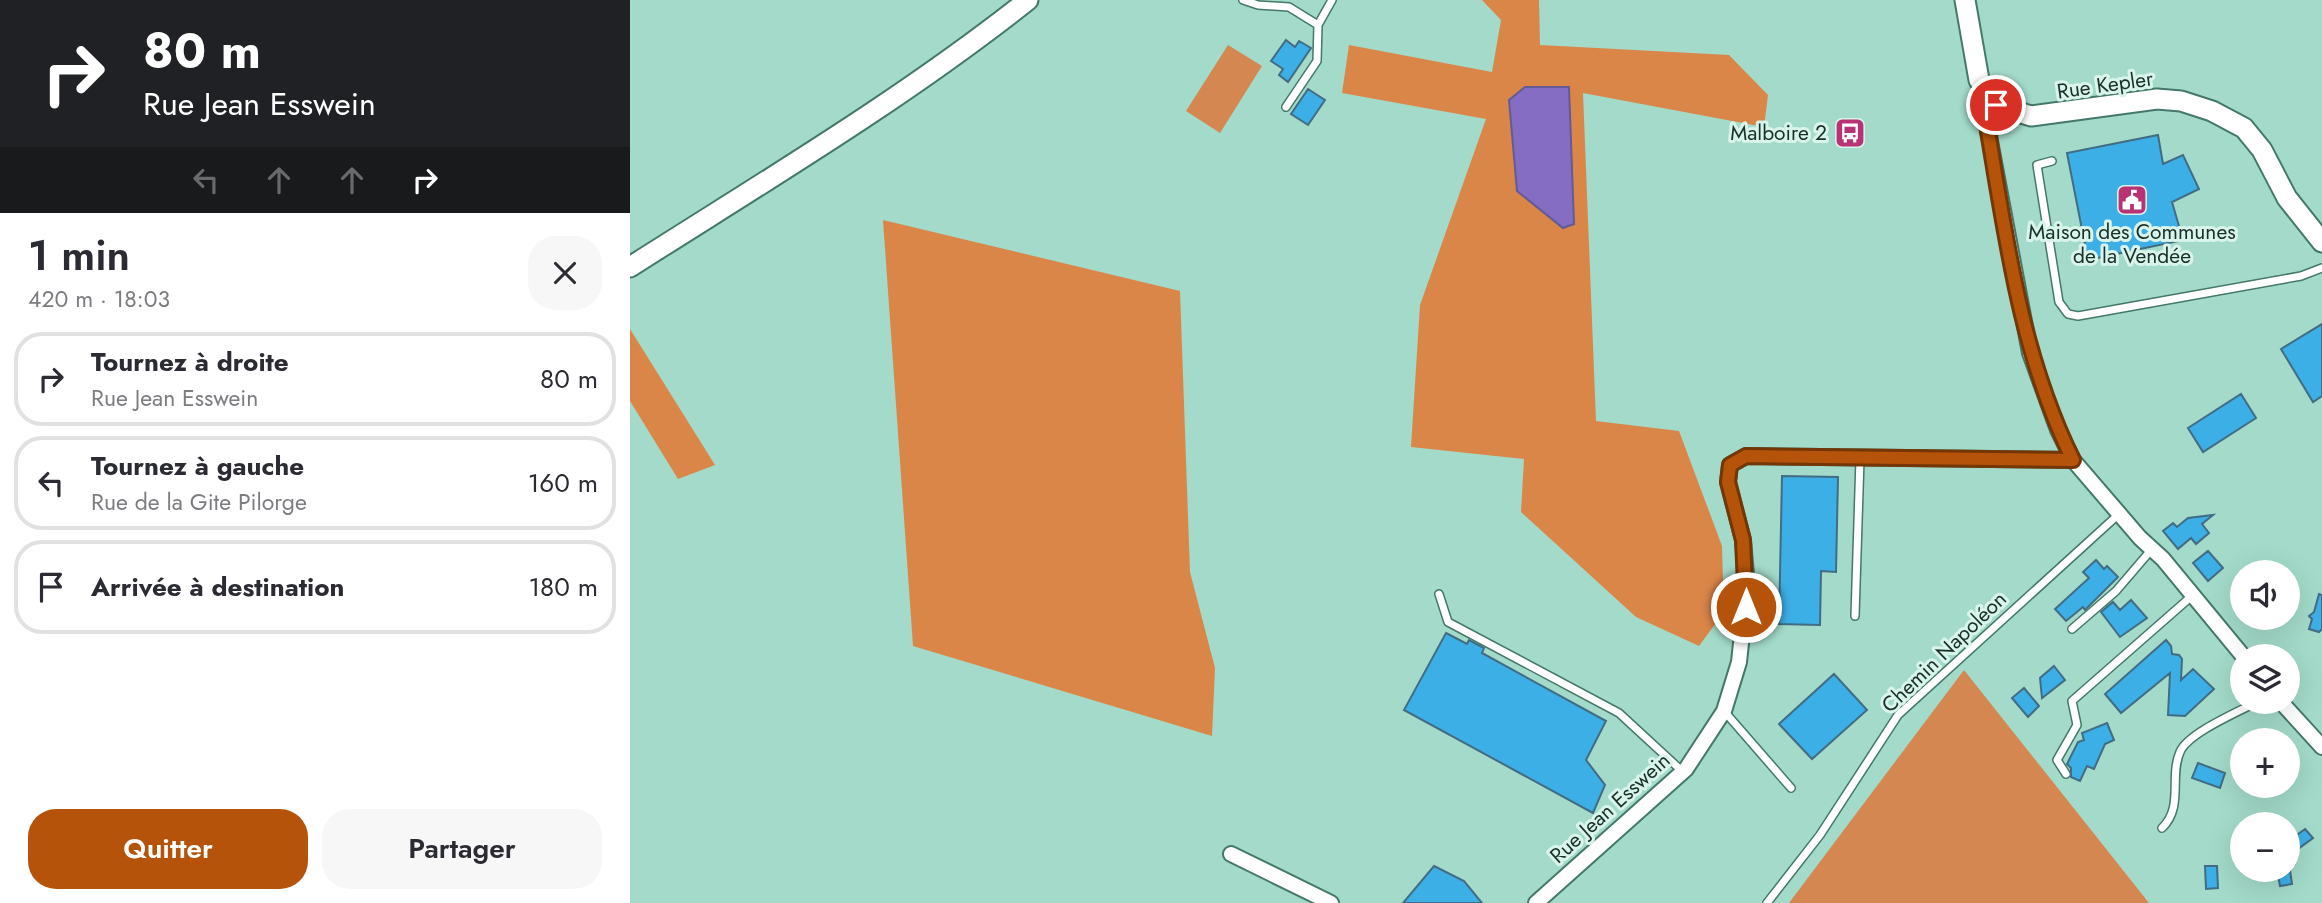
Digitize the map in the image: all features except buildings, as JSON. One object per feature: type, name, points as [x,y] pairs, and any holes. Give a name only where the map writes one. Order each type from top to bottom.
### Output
[{"type":"street","points":[[630,267],[902,92],[968,47],[1028,0]]},
{"type":"street","points":[[1965,0],[1979,80],[1996,105],[1987,125],[2030,353],[2058,430],[2073,460],[2233,644]]},
{"type":"street","name":"Rue Kepler","points":[[1996,105],[2031,117],[2157,99],[2181,101],[2212,111],[2244,128],[2262,150],[2287,198],[2322,242]]},
{"type":"street","name":"Rue Jean Esswein","points":[[1536,903],[1683,772],[1724,711],[1739,662],[1747,586],[1743,540],[1728,482],[1730,465],[1746,456],[2073,460]]},
{"type":"street","points":[[2293,714],[2321,742]]},
{"type":"street","points":[[1231,854],[1331,903]]},
{"type":"lane","points":[[1243,0],[1258,5],[1289,7],[1318,25]]},
{"type":"lane","points":[[1286,107],[1317,61],[1318,25],[1332,0]]},
{"type":"lane","points":[[2052,162],[2037,165],[2059,302],[2068,314],[2078,316],[2301,276],[2322,268]]},
{"type":"lane","points":[[1855,616],[1860,459]]},
{"type":"lane","name":"Chemin Napoléon","points":[[1767,903],[1820,835],[1898,715],[2119,514]]},
{"type":"lane","points":[[2072,629],[2116,591],[2152,549]]},
{"type":"lane","points":[[1439,594],[1448,622],[1619,713],[1683,772]]},
{"type":"lane","points":[[2066,774],[2057,760],[2077,725],[2072,701],[2193,595]]},
{"type":"lane","points":[[1724,711],[1791,788]]},
{"type":"lane","points":[[2162,828],[2172,818],[2180,752],[2191,738],[2235,714]]},
{"type":"shaded area","points":[[1482,0],[1539,0],[1540,45],[1729,55],[1768,95],[1764,127],[1583,93],[1596,421],[1679,431],[1722,546],[1724,612],[1699,646],[1636,617],[1521,512],[1524,459],[1411,447],[1420,305],[1486,119],[1342,93],[1349,45],[1492,72],[1501,20]]},
{"type":"shaded area","points":[[1228,45],[1262,66],[1220,133],[1186,111]]},
{"type":"shaded area","points":[[1525,87],[1569,87],[1574,224],[1563,228],[1517,191],[1509,100]]},
{"type":"shaded area","points":[[883,220],[1180,291],[1190,572],[1215,668],[1212,736],[913,646]]},
{"type":"shaded area","points":[[630,329],[715,465],[678,479],[630,401]]},
{"type":"shaded area","points":[[1964,670],[2149,903],[1789,903]]},
{"type":"place","name":"Malboire 2","points":[[1850,133]]},
{"type":"place","name":"Maison des Communes de la Vendée","points":[[2132,200]]},
{"type":"route","points":[[1746,607],[1743,540],[1728,482],[1730,465],[1746,456],[2073,460],[2058,430],[2030,353],[2011,264],[1987,125],[1996,105]]}]
